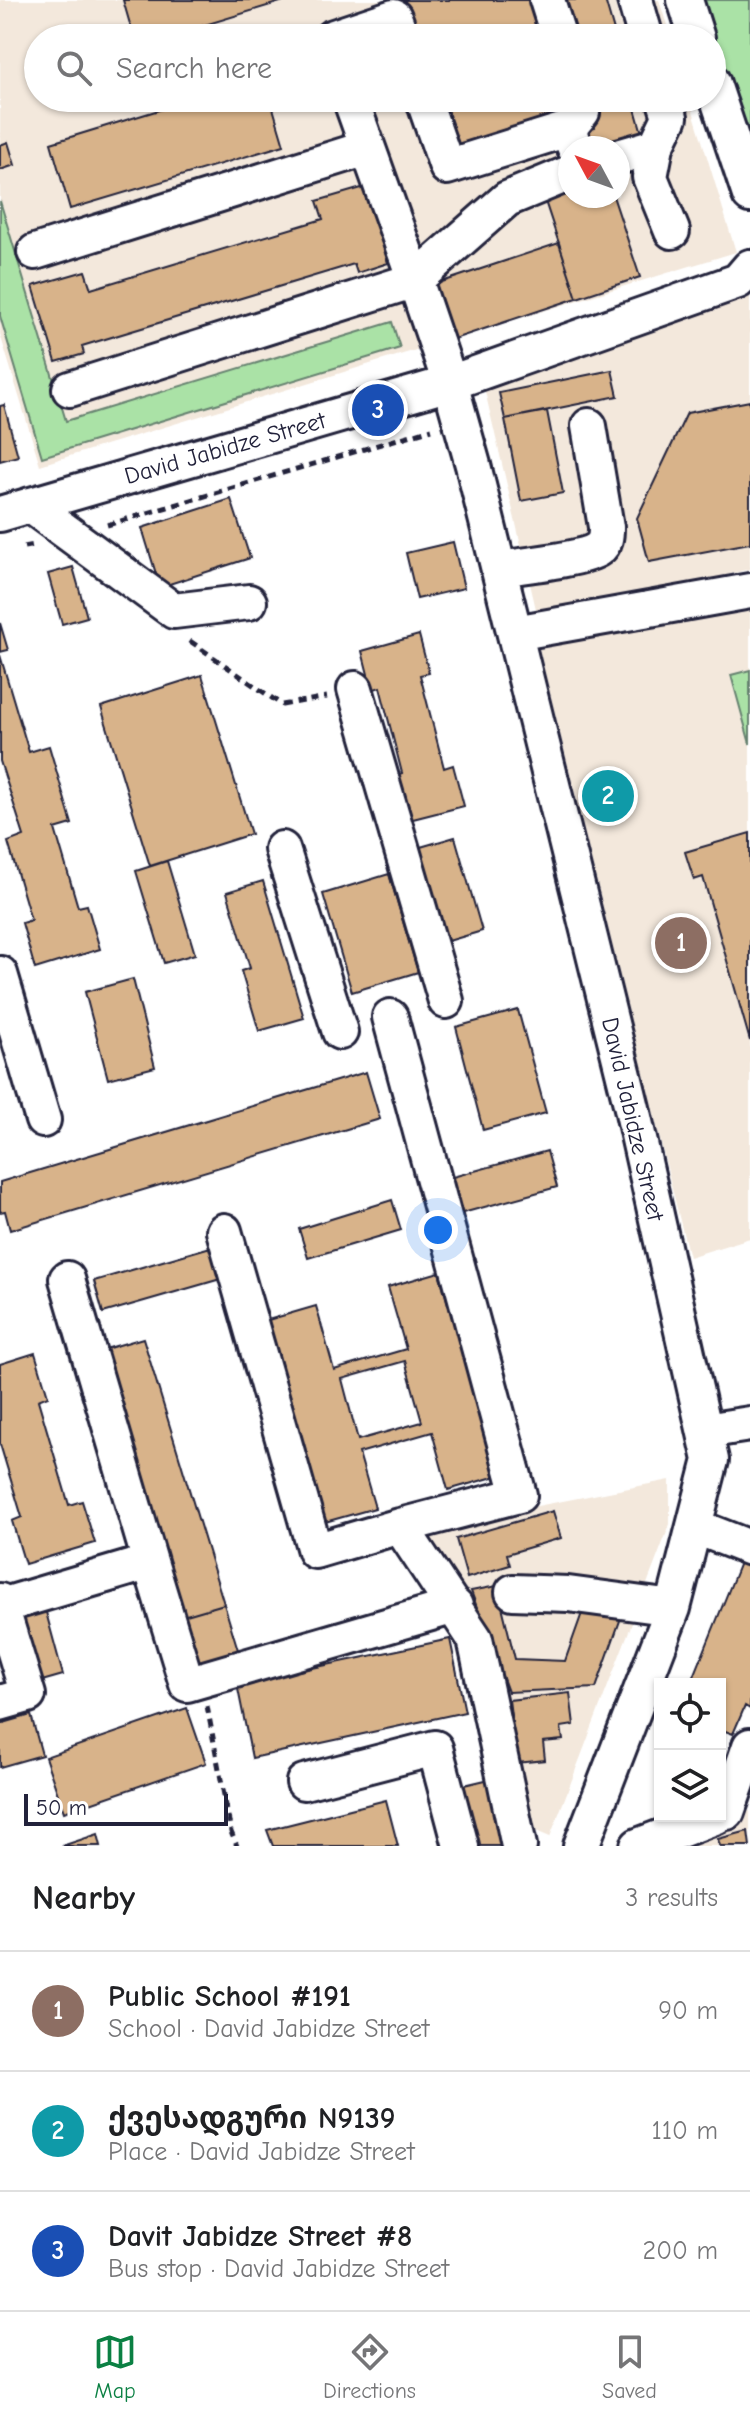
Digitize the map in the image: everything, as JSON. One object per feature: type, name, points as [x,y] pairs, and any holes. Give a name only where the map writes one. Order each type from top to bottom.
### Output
[{"type":"street","points":[[547,0],[555,24]]},
{"type":"street","points":[[635,0],[642,24]]},
{"type":"street","points":[[685,0],[693,24]]},
{"type":"street","points":[[376,24],[395,18]]},
{"type":"street","points":[[355,112],[450,383]]},
{"type":"street","points":[[428,112],[447,167],[574,125]]},
{"type":"street","points":[[668,112],[670,117],[656,146],[650,177],[672,231]]},
{"type":"street","points":[[722,112],[750,195]]},
{"type":"street","points":[[630,154],[656,146]]},
{"type":"street","points":[[35,252],[367,148]]},
{"type":"street","points":[[70,389],[415,280],[507,199],[558,178]]},
{"type":"street","name":"David Jabidze Street","points":[[15,510],[450,383],[738,281],[750,267]]},
{"type":"street","name":"David Jabidze Street","points":[[450,383],[632,1108],[711,1460],[673,1608],[581,1846]]},
{"type":"street","points":[[499,569],[589,553],[598,550],[606,540],[589,426]]},
{"type":"street","points":[[15,510],[71,536],[174,611],[249,602]]},
{"type":"street","points":[[515,633],[750,591]]},
{"type":"street","points":[[339,694],[446,1001]]},
{"type":"street","points":[[282,849],[340,1032]]},
{"type":"street","points":[[0,974],[43,1120]]},
{"type":"street","points":[[224,1231],[315,1551],[519,1495],[390,1017]]},
{"type":"street","points":[[67,1279],[187,1684],[455,1606]]},
{"type":"street","points":[[705,1431],[750,1424]]},
{"type":"street","points":[[400,1526],[475,1639],[519,1846]]},
{"type":"street","points":[[694,1526],[750,1548]]},
{"type":"street","points":[[0,1703],[28,1695],[1,1604],[150,1562]]},
{"type":"street","points":[[513,1592],[568,1594],[673,1608]]},
{"type":"street","points":[[638,1846],[734,1814],[750,1746]]},
{"type":"street","points":[[304,1782],[435,1748],[461,1846]]},
{"type":"path","points":[[71,536],[462,421]]},
{"type":"path","points":[[282,705],[339,694]]},
{"type":"path","points":[[202,1680],[231,1832],[237,1846]]},
{"type":"shaded area","points":[[0,0],[659,0],[667,24],[24,24],[24,112],[693,112],[736,252],[40,465],[0,334]]},
{"type":"shaded area","points":[[750,289],[750,569],[539,622],[484,387]]},
{"type":"shaded area","points":[[750,601],[750,1238],[689,1257],[539,649]]},
{"type":"shaded area","points":[[670,1480],[670,1524],[550,1837],[522,1825],[420,1529]]},
{"type":"shaded area","points":[[750,1811],[750,1846],[659,1846],[726,1822]]},
{"type":"green space","points":[[701,0],[750,0],[750,146],[726,74],[726,24],[709,24]]},
{"type":"green space","points":[[0,201],[66,421],[392,322],[400,348],[42,457],[0,316]]},
{"type":"green space","points":[[750,670],[750,744],[731,675]]},
{"type":"building","points":[[123,0],[287,0],[208,24],[130,24]]},
{"type":"building","points":[[403,0],[535,0],[543,24],[411,24]]},
{"type":"building","points":[[560,0],[605,0],[612,24],[566,24]]},
{"type":"building","points":[[152,112],[274,112],[284,145],[70,209],[51,143]]},
{"type":"building","points":[[437,112],[569,112],[449,150]]},
{"type":"building","points":[[591,112],[636,112],[642,133],[630,136],[588,136],[586,130],[595,128]]},
{"type":"building","points":[[8,142],[15,165],[0,170],[0,145]]},
{"type":"building","points":[[365,187],[388,263],[357,273],[354,264],[82,346],[84,354],[56,362],[33,286],[85,271],[91,289],[323,219],[317,201]]},
{"type":"building","points":[[558,193],[558,208],[617,208],[640,277],[577,298],[544,198]]},
{"type":"building","points":[[559,243],[577,298],[454,339],[436,284]]},
{"type":"building","points":[[612,370],[618,396],[505,419],[499,393]]},
{"type":"building","points":[[750,401],[750,543],[649,562],[637,518],[687,413]]},
{"type":"building","points":[[4,405],[18,456],[0,461],[0,406]]},
{"type":"building","points":[[547,411],[563,493],[521,501],[505,419]]},
{"type":"building","points":[[231,499],[250,558],[160,587],[142,528]]},
{"type":"building","points":[[453,542],[464,588],[417,599],[406,553]]},
{"type":"building","points":[[73,567],[87,617],[62,624],[48,574]]},
{"type":"building","points":[[0,623],[8,650],[0,652]]},
{"type":"building","points":[[419,635],[429,673],[420,675],[444,768],[453,765],[464,806],[405,821],[393,776],[402,773],[380,687],[372,690],[362,651]]},
{"type":"building","points":[[0,655],[29,752],[49,746],[72,824],[55,829],[78,907],[87,905],[100,949],[35,969],[22,923],[31,920],[8,842],[24,836],[0,761]]},
{"type":"building","points":[[202,675],[251,834],[150,866],[101,707]]},
{"type":"building","points":[[626,779],[631,804],[590,813],[584,788]]},
{"type":"building","points":[[750,833],[750,1041],[703,877],[694,880],[685,852]]},
{"type":"building","points":[[455,837],[482,931],[445,942],[417,848]]},
{"type":"building","points":[[167,861],[195,954],[164,963],[136,871]]},
{"type":"building","points":[[389,874],[418,972],[352,992],[323,894]]},
{"type":"building","points":[[263,881],[304,1018],[259,1031],[241,971],[250,968],[227,892]]},
{"type":"building","points":[[133,979],[155,1067],[108,1079],[85,992]]},
{"type":"building","points":[[518,1010],[546,1113],[483,1130],[456,1027]]},
{"type":"building","points":[[366,1072],[380,1119],[10,1230],[5,1211],[0,1212],[0,1182]]},
{"type":"building","points":[[547,1151],[557,1187],[459,1214],[449,1178]]},
{"type":"building","points":[[392,1200],[401,1230],[308,1258],[299,1229]]},
{"type":"building","points":[[214,1246],[224,1278],[103,1313],[94,1281]]},
{"type":"building","points":[[439,1272],[497,1476],[448,1490],[432,1432],[359,1453],[375,1508],[325,1522],[268,1320],[316,1306],[334,1370],[406,1349],[388,1287]],"holes":[[[405,1361],[422,1422],[358,1440],[342,1379]]]},
{"type":"building","points":[[143,1338],[224,1604],[183,1616],[102,1350]]},
{"type":"building","points":[[35,1353],[48,1396],[38,1400],[69,1505],[82,1501],[95,1543],[25,1564],[12,1521],[22,1517],[0,1444],[0,1364]]},
{"type":"building","points":[[553,1511],[561,1538],[507,1554],[510,1565],[467,1578],[456,1539]]},
{"type":"building","points":[[741,1560],[750,1564],[750,1709],[745,1706],[733,1734],[726,1731],[726,1678],[693,1678]]},
{"type":"building","points":[[497,1586],[515,1659],[565,1661],[587,1599],[623,1612],[596,1688],[508,1692],[471,1591]]},
{"type":"building","points":[[224,1604],[239,1653],[198,1666],[183,1616]]},
{"type":"building","points":[[44,1605],[63,1675],[35,1683],[16,1612]]},
{"type":"building","points":[[450,1639],[465,1712],[252,1758],[237,1684]]},
{"type":"building","points":[[570,1693],[574,1725],[561,1727],[563,1740],[543,1742],[545,1760],[517,1763],[509,1700]]},
{"type":"building","points":[[187,1708],[206,1763],[64,1812],[45,1757]]},
{"type":"building","points":[[31,1715],[42,1755],[0,1767],[0,1724]]},
{"type":"building","points":[[494,1778],[509,1846],[478,1846],[464,1785]]},
{"type":"building","points":[[386,1800],[398,1846],[273,1846],[267,1830]]},
{"type":"building","points":[[748,1831],[750,1846],[720,1846],[718,1839]]},
{"type":"building","points":[[98,1834],[101,1846],[62,1846]]},
{"type":"place","name":"Davit Jabidze Street #8","points":[[378,410]]},
{"type":"place","name":"ქვესადგური N9139","points":[[608,796]]},
{"type":"place","name":"Public School #191","points":[[681,943]]}]
